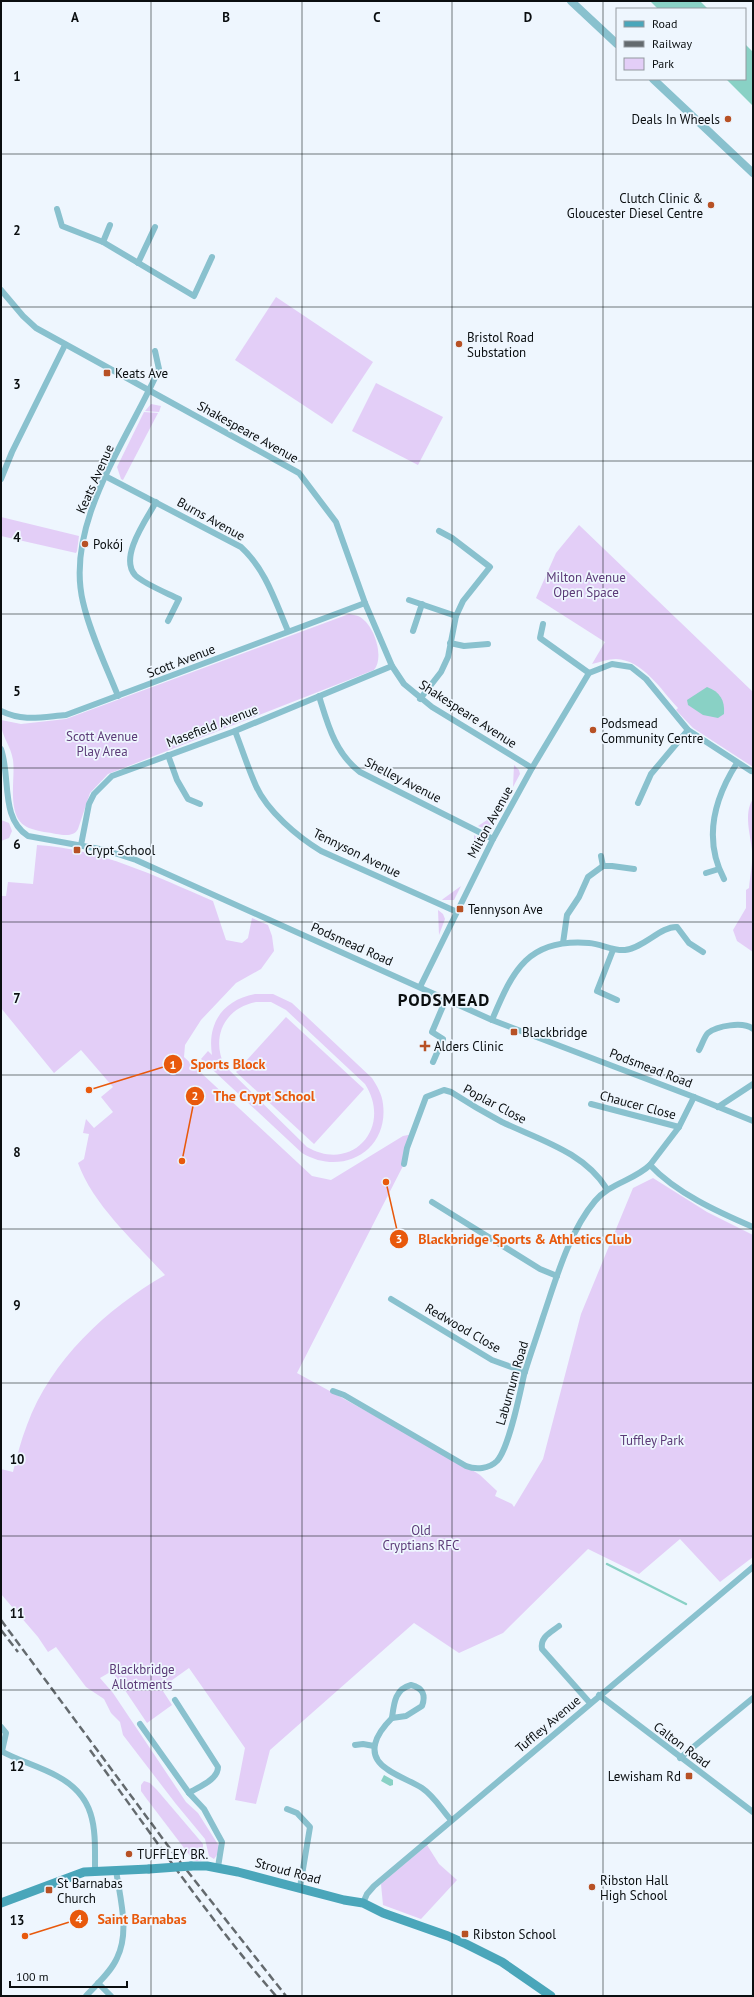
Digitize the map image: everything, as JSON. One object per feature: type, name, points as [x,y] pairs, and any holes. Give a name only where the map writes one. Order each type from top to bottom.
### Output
[{"type":"main road","name":"Stroud Road","points":[[1,1903],[72,1875],[116,1870],[191,1866],[218,1868],[300,1887],[344,1900],[363,1902],[383,1913],[466,1944],[502,1962],[551,1996]]},
{"type":"street","points":[[571,1],[616,43]]},
{"type":"street","points":[[654,80],[753,173]]},
{"type":"street","points":[[57,209],[62,226],[103,242],[194,296],[212,257]]},
{"type":"street","points":[[103,242],[110,225]]},
{"type":"street","points":[[138,263],[155,227]]},
{"type":"street","name":"Shakespeare Avenue","points":[[1,290],[23,316],[36,328],[299,473],[336,522],[365,603],[392,666],[404,684],[420,699],[532,768]]},
{"type":"street","points":[[1,479],[12,452],[65,345]]},
{"type":"street","name":"Keats Avenue","points":[[118,696],[84,606],[80,576],[81,554],[89,514],[105,476],[150,390],[159,369],[156,351]]},
{"type":"street","name":"Burns Avenue","points":[[105,476],[242,547],[251,556],[265,577],[288,631]]},
{"type":"street","points":[[156,502],[130,552],[130,566],[136,576],[179,599],[168,622]]},
{"type":"street","points":[[420,699],[441,672],[448,657],[456,616],[470,590],[490,567],[452,538],[440,531]]},
{"type":"street","points":[[409,600],[456,616]]},
{"type":"street","name":"Scott Avenue","points":[[1,711],[14,718],[66,715],[365,603]]},
{"type":"street","points":[[413,631],[422,604]]},
{"type":"street","points":[[543,624],[540,638],[590,673],[612,664],[631,667],[646,679],[688,730],[751,771]]},
{"type":"street","points":[[450,643],[464,646],[488,644]]},
{"type":"street","name":"Masefield Avenue","points":[[80,844],[89,804],[94,794],[112,776],[235,731],[392,666]]},
{"type":"street","name":"Milton Avenue","points":[[420,987],[455,911],[493,839],[532,768],[590,673]]},
{"type":"street","name":"Shelley Avenue","points":[[320,696],[332,737],[340,751],[360,772],[493,839]]},
{"type":"street","points":[[638,803],[650,774],[688,730]]},
{"type":"street","name":"Tennyson Avenue","points":[[235,731],[257,787],[275,812],[302,839],[321,851],[455,911]]},
{"type":"street","name":"Podsmead Road","points":[[1,748],[4,758],[8,811],[20,831],[40,839],[80,844],[117,854],[159,870],[492,1020],[753,1121]]},
{"type":"street","points":[[168,755],[177,780],[188,799],[200,804]]},
{"type":"street","points":[[724,879],[714,859],[712,844],[719,797],[737,763]]},
{"type":"street","points":[[601,856],[603,866]]},
{"type":"street","points":[[563,943],[568,915],[580,898],[588,877],[603,866],[634,869]]},
{"type":"street","points":[[706,873],[718,868]]},
{"type":"street","points":[[492,1020],[511,979],[519,968],[533,954],[563,943],[592,943],[613,950],[625,950],[640,946],[670,927],[676,927],[689,943],[703,952]]},
{"type":"street","points":[[613,950],[597,992],[617,1000]]},
{"type":"street","points":[[433,1062],[443,1039],[432,1032],[446,999]]},
{"type":"street","points":[[700,1050],[706,1035],[712,1030],[740,1024],[753,1028]]},
{"type":"street","points":[[718,1107],[753,1084]]},
{"type":"street","name":"Poplar Close","points":[[404,1164],[407,1148],[426,1097],[444,1090],[451,1092],[502,1121],[569,1153],[583,1163],[603,1182],[607,1189]]},
{"type":"street","name":"Laburnum Road","points":[[332,1391],[344,1395],[466,1466],[482,1468],[497,1461],[502,1454],[525,1372],[556,1276],[580,1224],[595,1201],[607,1189],[640,1175],[650,1165],[679,1127],[694,1097]]},
{"type":"street","name":"Chaucer Close","points":[[591,1104],[679,1127]]},
{"type":"street","points":[[650,1165],[658,1174],[709,1207],[753,1228]]},
{"type":"street","points":[[432,1202],[540,1269],[556,1276]]},
{"type":"street","name":"Redwood Close","points":[[391,1299],[492,1360],[525,1372]]},
{"type":"street","name":"Tuffley Avenue","points":[[363,1902],[367,1894],[374,1886],[753,1567]]},
{"type":"street","points":[[559,1626],[543,1638],[541,1644],[542,1650],[590,1703]]},
{"type":"street","points":[[392,1718],[406,1716],[422,1706],[425,1699],[422,1691],[418,1687],[411,1685],[403,1687],[398,1694],[392,1718],[383,1727],[376,1738],[374,1746],[375,1754],[386,1769],[423,1789],[451,1820]]},
{"type":"street","name":"Calton Road","points":[[600,1695],[680,1758],[753,1812]]},
{"type":"street","points":[[680,1758],[753,1698]]},
{"type":"street","points":[[175,1700],[218,1767],[218,1771],[214,1778],[189,1793]]},
{"type":"street","points":[[140,1724],[189,1793],[204,1809],[222,1842],[218,1868]]},
{"type":"street","points":[[1,1727],[6,1733],[2,1751],[18,1760],[56,1776],[74,1787],[87,1801],[94,1829],[95,1872]]},
{"type":"street","points":[[355,1745],[363,1744],[374,1746]]},
{"type":"street","points":[[287,1809],[297,1813],[310,1827],[300,1887]]},
{"type":"street","points":[[86,1996],[114,1964],[123,1941],[123,1925],[116,1870]]},
{"type":"street","points":[[98,1983],[111,1996]]},
{"type":"green space","points":[[276,297],[373,362],[332,424],[235,360]]},
{"type":"green space","points":[[376,383],[443,417],[418,465],[352,431]]},
{"type":"green space","points":[[151,404],[161,406],[159,412],[145,411]]},
{"type":"green space","points":[[144,412],[158,413],[123,480],[121,479],[117,467]]},
{"type":"green space","points":[[1,517],[79,536],[77,551],[76,553],[1,536]]},
{"type":"green space","name":"Milton Avenue Open Space","points":[[579,525],[753,692],[753,767],[693,728],[676,710],[678,708],[643,670],[626,661],[616,659],[592,664],[605,642],[536,598],[556,553]]},
{"type":"green space","name":"Scott Avenue Play Area","points":[[349,614],[364,620],[373,633],[378,649],[377,664],[374,670],[108,774],[90,793],[78,829],[74,833],[62,835],[35,830],[23,825],[18,818],[14,809],[13,799],[13,760],[2,730],[1,720],[21,724],[66,719]]},
{"type":"green space","points":[[514,765],[519,770],[520,774],[513,787]]},
{"type":"green space","points":[[753,799],[753,952],[737,941],[733,930],[746,908],[746,890],[749,888],[752,865],[748,811]]},
{"type":"green space","points":[[498,814],[488,827],[485,828],[478,826]]},
{"type":"green space","points":[[1,820],[9,823],[12,831],[9,838],[1,841]]},
{"type":"green space","points":[[474,835],[481,843],[475,858]]},
{"type":"green space","points":[[37,845],[83,852],[106,858],[149,873],[213,901],[226,940],[242,943],[248,938],[252,918],[268,925],[272,936],[274,951],[261,969],[236,983],[201,1020],[185,1045],[184,1057],[312,1176],[331,1180],[403,1136],[413,1134],[404,1164],[297,1373],[466,1466],[480,1475],[497,1491],[495,1496],[512,1504],[514,1507],[543,1459],[581,1314],[633,1188],[653,1178],[707,1212],[753,1235],[753,1557],[720,1582],[680,1539],[639,1574],[588,1549],[503,1633],[459,1653],[414,1623],[270,1750],[256,1804],[235,1800],[245,1748],[189,1668],[161,1688],[172,1705],[147,1723],[112,1671],[100,1678],[113,1693],[186,1802],[198,1813],[219,1846],[219,1852],[214,1859],[209,1856],[205,1839],[123,1735],[120,1722],[111,1713],[104,1699],[86,1687],[56,1647],[48,1652],[38,1637],[1,1594],[1,1469],[13,1472],[23,1436],[37,1401],[50,1379],[66,1358],[83,1338],[102,1320],[143,1289],[165,1275],[104,1208],[85,1179],[78,1163],[84,1159],[89,1134],[83,1133],[86,1119],[94,1128],[113,1112],[101,1097],[113,1087],[81,1050],[54,1073],[1,1008],[1,896],[6,896],[8,882],[33,884]]},
{"type":"green space","points":[[461,886],[454,900],[442,900],[443,899]]},
{"type":"green space","points":[[438,910],[443,914],[445,919],[439,935]]},
{"type":"green space","points":[[255,994],[273,994],[292,1003],[372,1078],[382,1097],[383,1121],[378,1135],[371,1146],[360,1155],[347,1160],[332,1162],[317,1160],[302,1153],[201,1059],[208,1051],[212,1055],[212,1033],[215,1023],[220,1015],[234,1002]],"holes":[[[256,1002],[271,1002],[286,1010],[365,1084],[372,1100],[374,1116],[371,1130],[363,1142],[353,1150],[339,1154],[324,1154],[307,1147],[224,1065],[220,1054],[220,1034],[229,1017],[236,1010],[245,1005]]]},
{"type":"green space","points":[[286,1017],[364,1089],[314,1144],[236,1072]]},
{"type":"green space","points":[[144,1781],[150,1783],[157,1790],[203,1844],[201,1861],[194,1861],[141,1791],[141,1785]]},
{"type":"green space","points":[[427,1845],[439,1864],[457,1880],[421,1919],[383,1905],[381,1884]]},
{"type":"shaded area","points":[[650,1],[700,1],[707,8],[657,8]]},
{"type":"shaded area","points":[[746,45],[753,52],[753,106],[727,80],[746,80]]},
{"type":"shaded area","points":[[707,687],[715,691],[721,697],[724,705],[724,714],[718,718],[703,715],[688,705],[687,700]]},
{"type":"shaded area","points":[[384,1775],[393,1780],[393,1785],[390,1786],[381,1781]]},
{"type":"waterway","points":[[607,1564],[686,1604]]},
{"type":"railway","points":[[1,1620],[177,1858],[286,1996]]},
{"type":"railway","points":[[1,1630],[18,1652]]},
{"type":"railway","points":[[90,1750],[203,1906],[276,1996]]},
{"type":"place","name":"Deals In Wheels","points":[[728,119]]},
{"type":"place","name":"Clutch Clinic & Gloucester Diesel Centre","points":[[711,205]]},
{"type":"place","name":"Bristol Road Substation","points":[[459,344]]},
{"type":"place","name":"Keats Ave","points":[[107,373]]},
{"type":"place","name":"Pokój","points":[[85,544]]},
{"type":"place","name":"Podsmead Community Centre","points":[[593,730]]},
{"type":"place","name":"Crypt School","points":[[77,850]]},
{"type":"place","name":"Tennyson Ave","points":[[460,909]]},
{"type":"place","name":"Blackbridge","points":[[514,1032]]},
{"type":"place","name":"Alders Clinic","points":[[425,1046]]},
{"type":"place","name":"Sports Block","points":[[89,1090]]},
{"type":"place","name":"The Crypt School","points":[[182,1161]]},
{"type":"place","name":"Blackbridge Sports & Athletics Club","points":[[386,1182]]},
{"type":"place","name":"Lewisham Rd","points":[[689,1776]]},
{"type":"place","name":"TUFFLEY BR.","points":[[129,1854]]},
{"type":"place","name":"Ribston Hall High School","points":[[592,1887]]},
{"type":"place","name":"St Barnabas Church","points":[[49,1890]]},
{"type":"place","name":"Ribston School","points":[[465,1934]]},
{"type":"place","name":"Saint Barnabas","points":[[25,1936]]},
{"type":"district","name":"PODSMEAD","points":[[444,1000]]},
{"type":"park label","name":"Tuffley Park","points":[[652,1440]]},
{"type":"park label","name":"Old Cryptians RFC","points":[[421,1538]]},
{"type":"park label","name":"Blackbridge Allotments","points":[[142,1676]]}]
